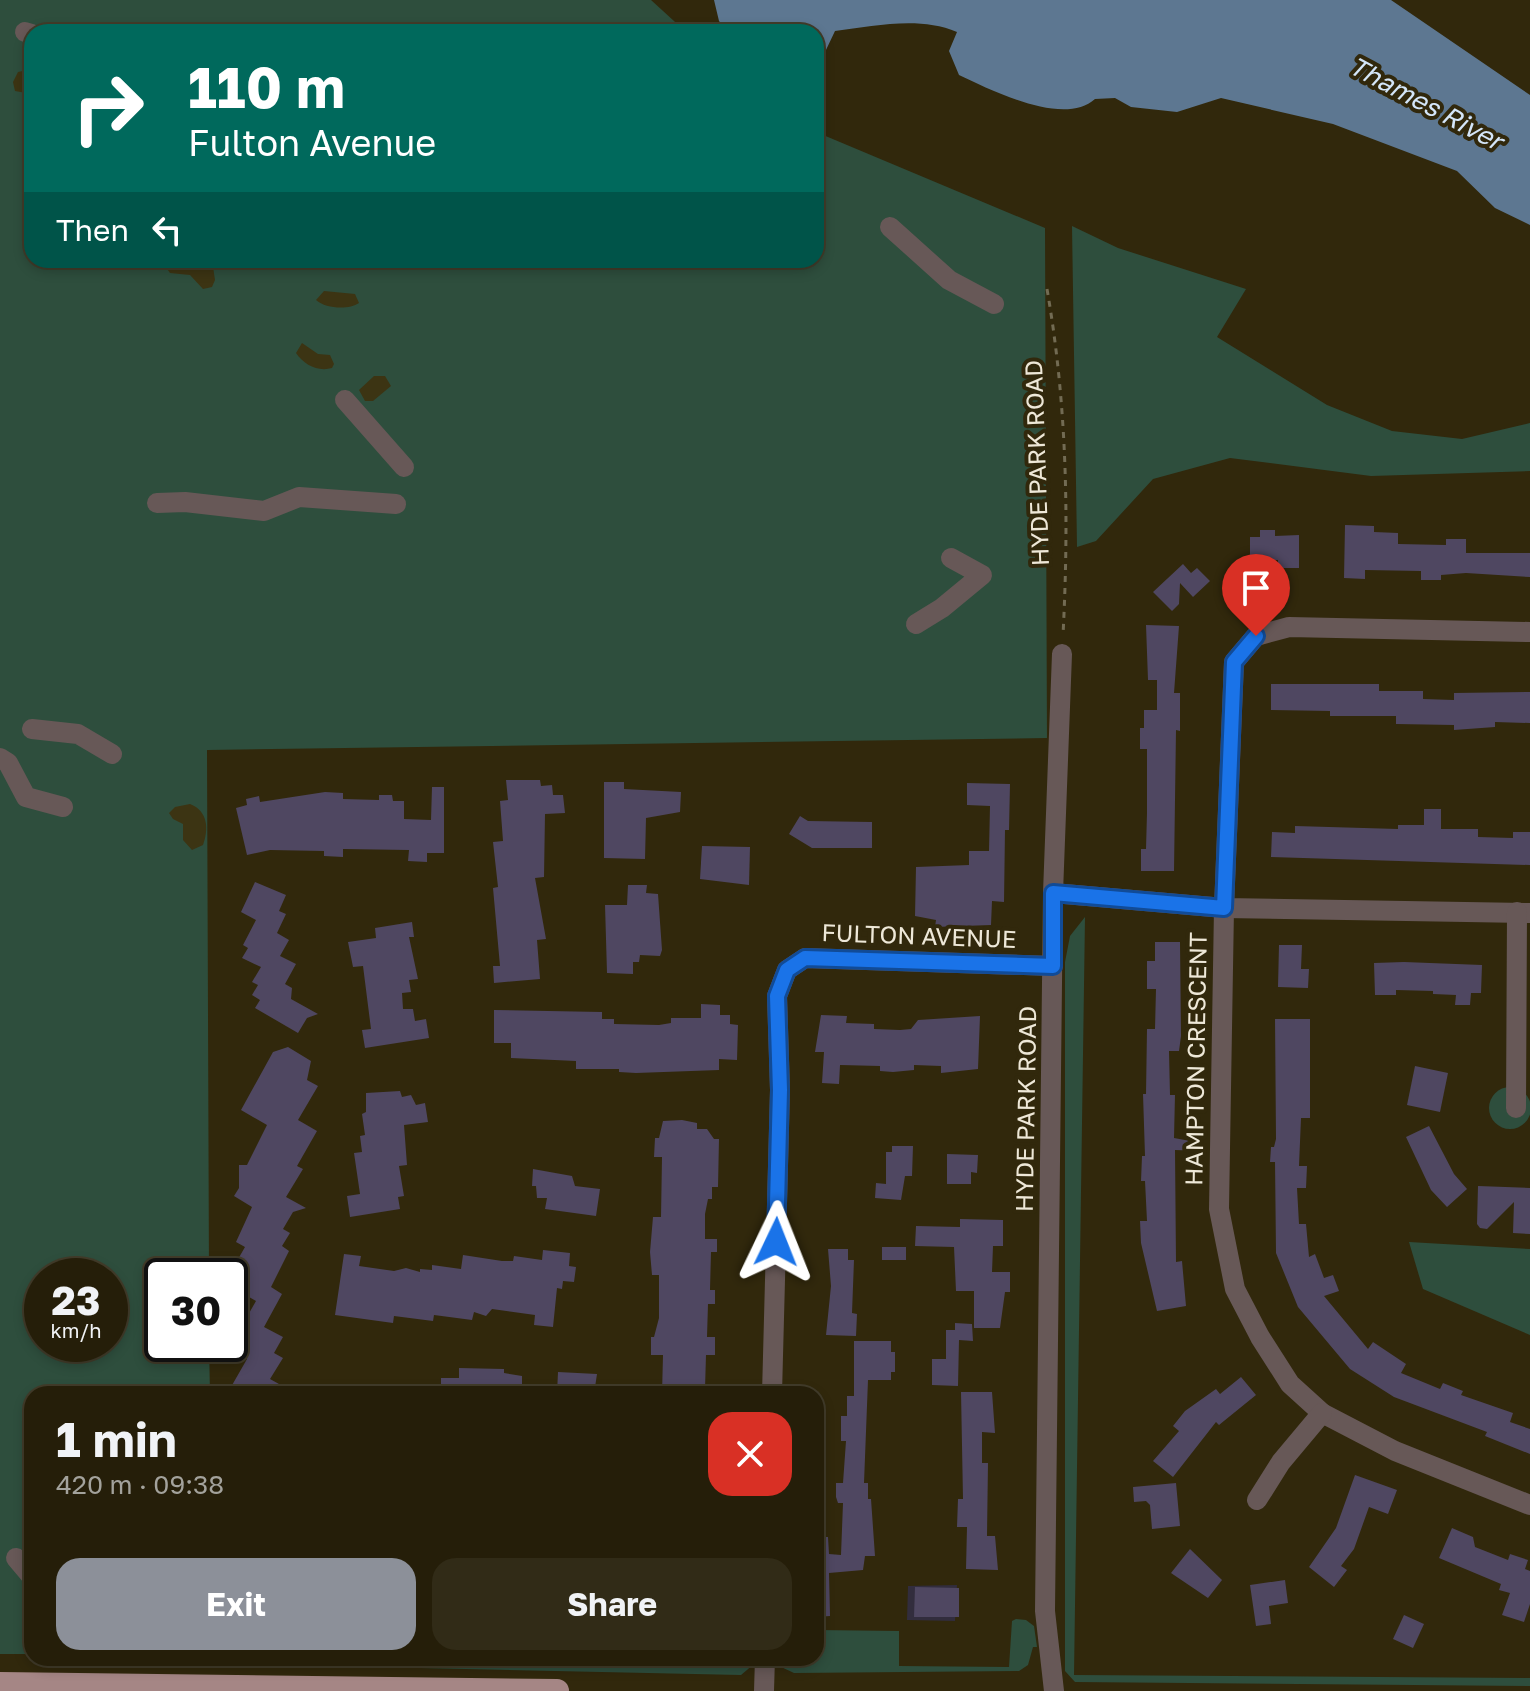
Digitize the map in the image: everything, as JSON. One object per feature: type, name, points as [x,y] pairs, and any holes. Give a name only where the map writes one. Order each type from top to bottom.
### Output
[{"type":"main road","points":[[0,1684],[557,1691]]},
{"type":"street","points":[[890,227],[949,280],[994,304]]},
{"type":"street","points":[[345,400],[404,467]]},
{"type":"street","points":[[157,503],[185,502],[264,511],[299,497],[396,504]]},
{"type":"street","points":[[916,624],[942,608],[982,575],[951,558]]},
{"type":"street","name":"HAMPTON CRESCENT","points":[[1530,632],[1289,627],[1256,636],[1234,662],[1224,908],[1219,1209],[1235,1289],[1260,1337],[1290,1384],[1322,1413],[1395,1451],[1530,1505]]},
{"type":"street","name":"HYDE PARK ROAD","points":[[1054,1691],[1045,1611],[1053,893],[1062,654]]},
{"type":"street","points":[[32,729],[78,734],[112,754]]},
{"type":"street","points":[[0,758],[8,763],[26,797],[63,807]]},
{"type":"street","points":[[1053,893],[1224,908],[1523,912],[1516,1108]]},
{"type":"street","name":"FULTON AVENUE","points":[[772,1386],[780,1090],[777,996],[787,970],[805,958],[1053,966]]},
{"type":"street","points":[[1257,1500],[1281,1462],[1322,1413]]},
{"type":"street","points":[[16,1558],[24,1568]]},
{"type":"street","points":[[764,1691],[765,1666]]},
{"type":"path","name":"HYDE PARK ROAD","points":[[1047,289],[1058,348],[1069,524],[1062,654]]},
{"type":"shaded area","points":[[957,1585],[955,1621],[907,1620],[908,1586]]},
{"type":"green space","points":[[0,0],[651,0],[677,24],[24,24],[24,268],[824,268],[824,135],[1045,228],[1047,738],[207,750],[209,1258],[144,1258],[144,1362],[209,1362],[210,1386],[24,1386],[24,1654],[0,1654]]},
{"type":"green space","points":[[1072,226],[1118,248],[1246,289],[1217,337],[1327,405],[1392,431],[1462,439],[1530,423],[1530,471],[1371,476],[1230,458],[1153,479],[1096,541],[1077,547]]},
{"type":"green space","points":[[1085,917],[1074,1675],[1530,1678],[1530,1686],[1075,1682],[1065,1671],[1065,962],[1070,936]]},
{"type":"green space","points":[[1510,1087],[1525,1093],[1531,1108],[1525,1123],[1510,1129],[1495,1123],[1489,1108],[1495,1093]]},
{"type":"green space","points":[[1409,1242],[1530,1249],[1530,1335],[1423,1289]]},
{"type":"green space","points":[[1026,1620],[1034,1626],[1037,1647],[1033,1647],[1028,1665],[1019,1671],[794,1673],[779,1666],[824,1666],[824,1630],[899,1631],[899,1666],[1009,1667],[1012,1621]]},
{"type":"green space","points":[[331,1666],[752,1666],[741,1675]]},
{"type":"sand","points":[[24,71],[24,93],[15,91],[13,82],[18,72]]},
{"type":"sand","points":[[166,268],[213,268],[215,280],[212,287],[203,289],[190,275],[170,273]]},
{"type":"sand","points":[[324,291],[355,294],[359,303],[344,308],[331,307],[316,300]]},
{"type":"sand","points":[[302,343],[318,354],[330,355],[334,364],[332,368],[317,368],[303,361],[296,353]]},
{"type":"sand","points":[[374,376],[385,376],[391,386],[373,401],[365,401],[359,390]]},
{"type":"sand","points":[[190,804],[204,816],[206,827],[203,845],[192,850],[183,840],[183,824],[169,813],[175,807]]},
{"type":"water","name":"Thames River","points":[[714,0],[1391,0],[1530,95],[1530,225],[1495,208],[1457,171],[1333,124],[1221,98],[1177,112],[1131,107],[1115,98],[1095,99],[1082,107],[1065,109],[1028,104],[959,75],[949,51],[957,32],[928,24],[835,31],[824,54],[824,24],[721,24]]},
{"type":"building","points":[[1345,525],[1374,526],[1374,532],[1398,533],[1398,544],[1446,545],[1446,539],[1466,539],[1466,553],[1530,553],[1530,577],[1466,573],[1441,575],[1441,580],[1421,580],[1421,571],[1365,570],[1365,579],[1344,578]]},
{"type":"building","points":[[1260,530],[1275,530],[1275,536],[1299,535],[1299,568],[1278,568],[1278,560],[1250,560],[1250,537],[1260,537]]},
{"type":"building","points":[[1183,564],[1191,573],[1197,568],[1210,581],[1193,597],[1180,583],[1179,604],[1172,611],[1153,592]]},
{"type":"building","points":[[1146,625],[1179,626],[1174,693],[1180,693],[1180,731],[1176,730],[1174,871],[1141,871],[1141,849],[1146,849],[1147,749],[1140,749],[1140,728],[1144,728],[1144,710],[1157,710],[1157,680],[1148,680]]},
{"type":"building","points":[[1271,684],[1379,684],[1379,691],[1423,691],[1423,699],[1454,700],[1454,693],[1530,692],[1530,723],[1495,722],[1495,727],[1454,730],[1454,725],[1396,724],[1396,716],[1330,716],[1330,711],[1271,710]]},
{"type":"building","points":[[506,780],[540,780],[541,786],[552,785],[553,795],[563,795],[565,813],[545,814],[544,877],[535,878],[546,939],[537,940],[540,979],[494,983],[493,966],[500,966],[493,888],[498,887],[493,842],[503,841],[500,801],[508,800]]},
{"type":"building","points":[[604,782],[624,782],[624,789],[681,792],[680,812],[646,818],[645,859],[604,858]]},
{"type":"building","points":[[967,783],[1010,784],[1009,830],[1005,830],[1004,902],[992,901],[991,925],[935,927],[936,920],[915,916],[916,867],[969,865],[969,851],[989,851],[990,806],[967,805]]},
{"type":"building","points":[[432,787],[444,787],[444,853],[427,853],[427,862],[408,861],[409,850],[343,849],[343,857],[324,856],[324,851],[270,850],[247,855],[236,808],[247,805],[246,799],[259,796],[260,802],[325,792],[343,793],[343,799],[379,800],[379,795],[392,795],[393,801],[404,801],[404,819],[431,820]]},
{"type":"building","points":[[1424,809],[1441,809],[1441,829],[1478,829],[1478,837],[1513,838],[1513,832],[1530,832],[1530,865],[1271,857],[1272,832],[1295,833],[1295,826],[1398,829],[1398,825],[1424,825]]},
{"type":"building","points":[[800,816],[808,821],[872,822],[872,848],[812,848],[789,834]]},
{"type":"building","points":[[702,846],[750,847],[749,885],[700,879]]},
{"type":"building","points":[[255,882],[286,895],[279,911],[286,914],[277,933],[289,940],[280,956],[296,964],[285,984],[292,988],[291,999],[318,1014],[307,1018],[298,1033],[255,1008],[260,1000],[252,995],[258,985],[252,982],[261,967],[242,958],[248,948],[243,945],[256,920],[241,912]]},
{"type":"building","points":[[628,885],[647,885],[646,893],[658,894],[662,950],[660,956],[640,955],[639,962],[633,962],[633,974],[607,973],[605,905],[627,905]]},
{"type":"building","points":[[412,922],[414,937],[409,937],[418,979],[409,980],[411,992],[402,993],[403,1009],[413,1009],[415,1021],[426,1019],[429,1038],[365,1048],[362,1030],[371,1029],[363,966],[353,967],[348,942],[376,938],[375,928]]},
{"type":"building","points":[[1155,942],[1180,942],[1181,1036],[1179,1051],[1169,1051],[1170,1095],[1175,1095],[1174,1138],[1201,1143],[1200,1151],[1175,1150],[1176,1262],[1182,1261],[1186,1306],[1157,1311],[1141,1243],[1140,1221],[1147,1221],[1145,1181],[1141,1181],[1142,1156],[1145,1156],[1143,1094],[1146,1094],[1147,1029],[1155,1029],[1156,989],[1147,989],[1147,961],[1155,961]]},
{"type":"building","points":[[1279,945],[1302,945],[1301,969],[1309,969],[1308,988],[1278,987]]},
{"type":"building","points":[[1374,963],[1482,965],[1481,993],[1471,993],[1470,1005],[1455,1005],[1456,995],[1433,994],[1433,991],[1396,990],[1396,995],[1375,995]]},
{"type":"building","points":[[701,1004],[720,1005],[720,1015],[730,1015],[730,1024],[738,1025],[737,1060],[719,1059],[719,1070],[636,1073],[619,1072],[619,1069],[576,1069],[576,1061],[511,1058],[511,1043],[494,1043],[494,1010],[602,1012],[602,1019],[614,1019],[614,1024],[659,1025],[671,1023],[671,1018],[701,1018]]},
{"type":"building","points":[[821,1015],[847,1016],[846,1023],[874,1024],[874,1029],[900,1030],[911,1029],[918,1020],[980,1016],[978,1069],[941,1073],[941,1066],[914,1065],[914,1070],[893,1072],[880,1071],[880,1066],[840,1065],[839,1084],[822,1083],[824,1052],[815,1052]]},
{"type":"building","points":[[1275,1019],[1310,1019],[1310,1118],[1301,1118],[1299,1166],[1307,1166],[1306,1188],[1297,1188],[1299,1224],[1306,1224],[1309,1257],[1315,1254],[1324,1278],[1333,1275],[1339,1291],[1324,1296],[1368,1349],[1373,1342],[1406,1364],[1401,1373],[1440,1389],[1443,1383],[1463,1391],[1461,1395],[1513,1413],[1510,1422],[1530,1429],[1530,1454],[1485,1436],[1487,1432],[1394,1397],[1350,1369],[1298,1307],[1276,1253],[1275,1162],[1270,1162],[1271,1147],[1274,1147],[1276,1139]]},
{"type":"building","points":[[288,1047],[311,1061],[307,1080],[318,1086],[298,1120],[317,1131],[297,1166],[303,1169],[286,1197],[306,1208],[293,1212],[283,1229],[290,1233],[282,1246],[289,1251],[271,1287],[282,1294],[264,1327],[283,1337],[274,1353],[283,1358],[270,1379],[283,1386],[232,1386],[248,1362],[248,1315],[256,1301],[248,1296],[248,1258],[239,1258],[245,1247],[236,1242],[252,1207],[234,1196],[239,1188],[239,1165],[247,1165],[267,1125],[241,1110],[273,1052]]},
{"type":"building","points":[[1415,1066],[1448,1073],[1440,1112],[1407,1105]]},
{"type":"building","points":[[400,1091],[402,1097],[411,1095],[416,1105],[425,1103],[428,1122],[404,1125],[407,1165],[399,1166],[404,1196],[398,1197],[400,1209],[350,1217],[347,1196],[360,1194],[354,1153],[362,1152],[360,1136],[365,1135],[362,1114],[366,1112],[366,1093]]},
{"type":"building","points":[[663,1121],[697,1123],[697,1129],[707,1129],[714,1139],[719,1139],[718,1187],[712,1187],[712,1199],[708,1199],[705,1214],[705,1239],[717,1239],[717,1252],[711,1252],[710,1290],[715,1290],[715,1304],[708,1304],[707,1337],[715,1337],[715,1355],[706,1355],[705,1386],[662,1386],[663,1355],[651,1355],[651,1337],[654,1337],[659,1318],[659,1275],[652,1275],[650,1252],[653,1217],[661,1217],[662,1157],[654,1157],[655,1138],[659,1138]]},
{"type":"building","points":[[1429,1126],[1454,1174],[1467,1189],[1447,1207],[1431,1190],[1406,1137]]},
{"type":"building","points":[[892,1146],[913,1146],[912,1176],[905,1176],[901,1200],[875,1198],[876,1183],[886,1184],[886,1152],[892,1152]]},
{"type":"building","points":[[947,1154],[978,1155],[977,1173],[971,1172],[971,1184],[947,1184]]},
{"type":"building","points":[[533,1169],[572,1176],[575,1186],[600,1189],[596,1216],[545,1209],[547,1198],[537,1198],[536,1186],[532,1186]]},
{"type":"building","points":[[1478,1186],[1530,1188],[1530,1234],[1513,1233],[1514,1202],[1487,1229],[1480,1228],[1477,1224]]},
{"type":"building","points":[[960,1219],[1003,1220],[1003,1246],[993,1246],[992,1272],[1010,1272],[1010,1292],[1005,1292],[1000,1328],[974,1328],[974,1291],[956,1291],[954,1247],[915,1246],[916,1226],[960,1227]]},
{"type":"building","points":[[882,1247],[906,1247],[906,1260],[882,1260]]},
{"type":"building","points":[[828,1249],[848,1249],[848,1260],[854,1260],[852,1313],[857,1314],[856,1336],[826,1335],[831,1286]]},
{"type":"building","points":[[543,1250],[570,1253],[569,1266],[576,1267],[574,1282],[563,1281],[562,1289],[557,1288],[553,1327],[534,1325],[535,1315],[492,1309],[486,1316],[474,1312],[472,1320],[434,1315],[433,1321],[394,1316],[393,1323],[335,1315],[344,1254],[361,1256],[359,1266],[394,1271],[406,1268],[420,1272],[420,1269],[432,1270],[432,1265],[461,1269],[463,1255],[502,1261],[513,1261],[514,1256],[542,1260]]},
{"type":"building","points":[[955,1323],[972,1324],[973,1341],[959,1340],[958,1386],[932,1385],[932,1359],[946,1359],[946,1330],[955,1330]]},
{"type":"building","points":[[854,1341],[891,1341],[891,1352],[895,1352],[895,1372],[891,1372],[891,1380],[868,1380],[864,1483],[868,1483],[868,1499],[871,1499],[875,1556],[865,1556],[863,1570],[829,1573],[830,1616],[824,1616],[824,1537],[828,1537],[829,1554],[841,1555],[843,1503],[838,1503],[836,1483],[843,1483],[846,1441],[841,1441],[841,1416],[847,1416],[847,1396],[854,1396]]},
{"type":"building","points":[[459,1368],[504,1369],[504,1373],[522,1376],[522,1386],[441,1386],[441,1378],[459,1378]]},
{"type":"building","points":[[558,1372],[597,1374],[595,1386],[557,1386]]},
{"type":"building","points":[[1241,1377],[1256,1395],[1219,1425],[1216,1422],[1173,1477],[1153,1461],[1179,1431],[1173,1426],[1185,1411],[1216,1389],[1220,1394]]},
{"type":"building","points":[[961,1392],[992,1392],[995,1433],[982,1432],[982,1463],[988,1463],[987,1536],[995,1536],[998,1570],[966,1569],[967,1527],[957,1527],[958,1499],[963,1499]]},
{"type":"building","points":[[1355,1475],[1397,1490],[1388,1514],[1369,1507],[1354,1549],[1341,1566],[1347,1570],[1334,1587],[1309,1567],[1336,1528]]},
{"type":"building","points":[[1176,1483],[1180,1526],[1152,1529],[1150,1505],[1146,1501],[1134,1502],[1133,1487]]},
{"type":"building","points":[[1452,1528],[1473,1537],[1475,1547],[1508,1560],[1510,1554],[1528,1560],[1525,1569],[1530,1571],[1530,1604],[1524,1622],[1502,1615],[1510,1593],[1499,1590],[1501,1584],[1439,1558]]},
{"type":"building","points":[[1190,1549],[1222,1580],[1208,1598],[1171,1573]]},
{"type":"building","points":[[1285,1580],[1288,1603],[1269,1606],[1271,1624],[1256,1626],[1250,1585]]},
{"type":"building","points":[[915,1587],[959,1588],[959,1617],[914,1617]]},
{"type":"building","points":[[1404,1615],[1424,1624],[1413,1648],[1393,1639]]},
{"type":"route","points":[[776,1242],[780,1090],[777,996],[787,970],[805,958],[1053,966],[1053,893],[1224,908],[1234,662],[1256,636]]}]
